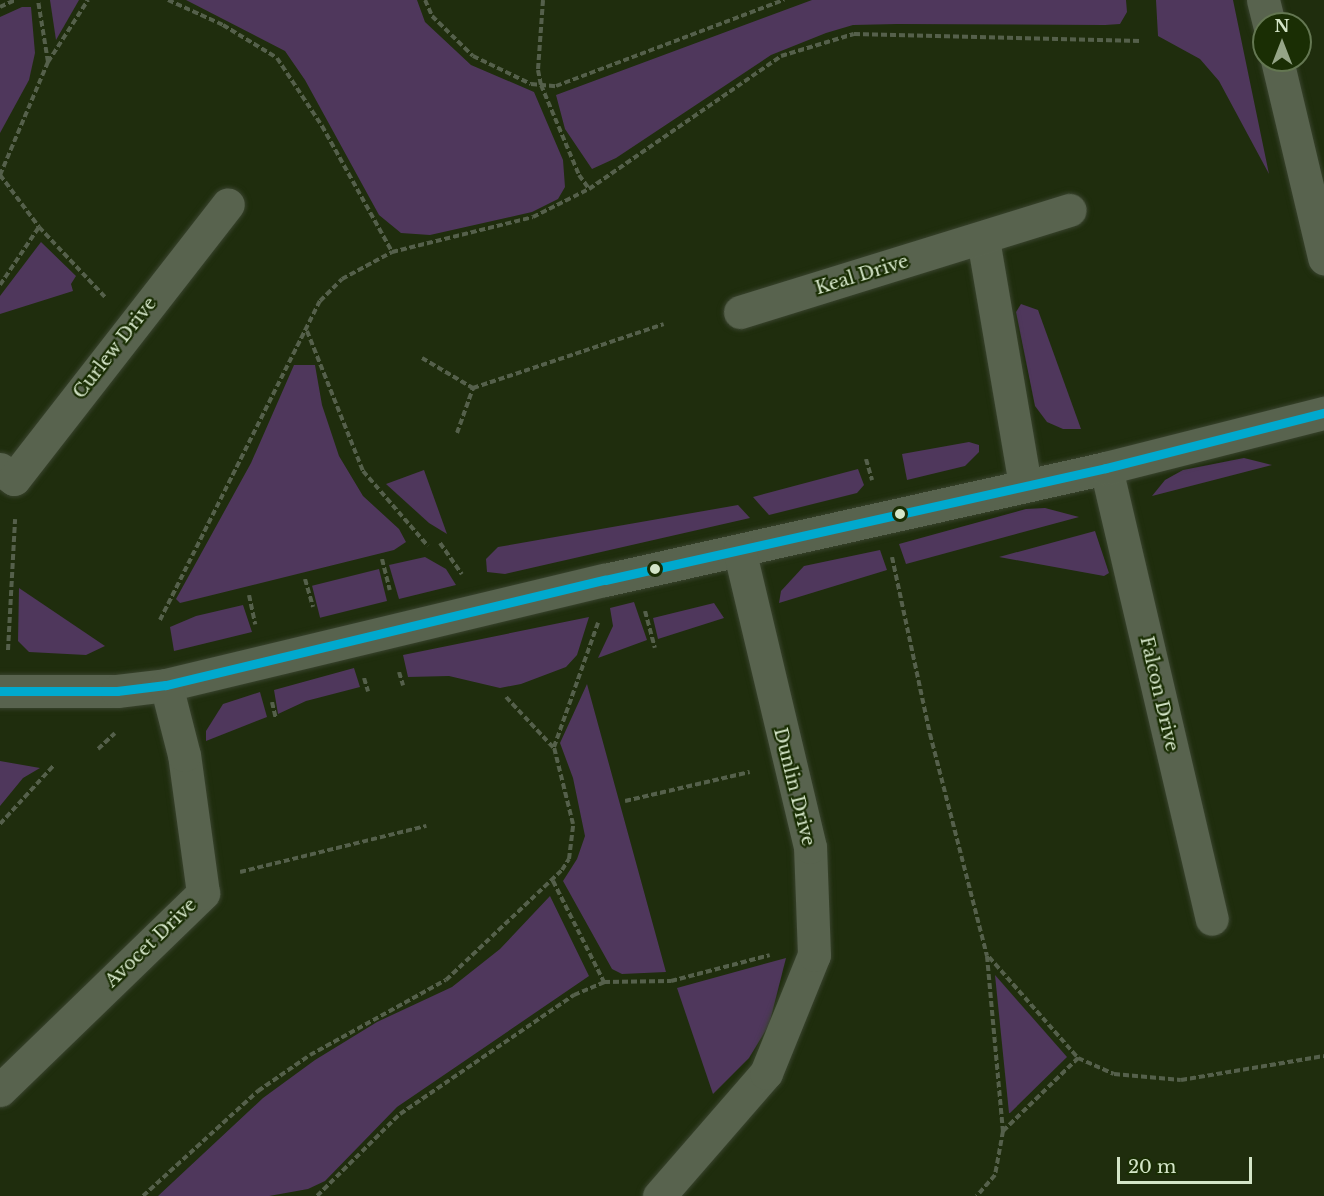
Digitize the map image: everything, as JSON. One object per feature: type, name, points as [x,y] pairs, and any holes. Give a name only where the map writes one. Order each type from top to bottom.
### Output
[{"type":"street","points":[[1280,72],[1324,258]]},
{"type":"street","name":"Curlew Drive","points":[[7,474],[132,325],[228,204]]},
{"type":"street","name":"Keal Drive","points":[[740,312],[983,239],[1070,210]]},
{"type":"street","points":[[983,239],[1025,483]]},
{"type":"street","points":[[0,691],[117,692],[166,686],[605,580],[1025,483],[1106,468],[1324,413]]},
{"type":"street","name":"Falcon Drive","points":[[1106,468],[1212,919]]},
{"type":"street","name":"Dunlin Drive","points":[[659,1196],[766,1073],[814,955],[810,847],[739,550]]},
{"type":"street","name":"Avocet Drive","points":[[0,1090],[203,893],[184,755],[166,686]]},
{"type":"path","points":[[0,7],[15,0]]},
{"type":"path","points":[[38,0],[48,62]]},
{"type":"path","points":[[88,0],[48,62],[0,175],[39,227],[132,325]]},
{"type":"path","points":[[168,0],[222,25],[277,58],[322,126],[392,252]]},
{"type":"path","points":[[425,0],[432,16],[473,56],[531,84],[541,85],[571,83],[784,0]]},
{"type":"path","points":[[543,0],[538,70],[541,85],[579,175],[590,189]]},
{"type":"path","points":[[160,620],[307,331],[320,301],[342,279],[392,252],[533,217],[590,189],[781,56],[854,34],[1141,41]]},
{"type":"path","points":[[0,285],[39,227]]},
{"type":"path","points":[[422,358],[472,388],[664,324]]},
{"type":"path","points":[[307,331],[363,471],[429,546]]},
{"type":"path","points":[[457,433],[472,388]]},
{"type":"path","points":[[866,459],[882,517],[930,734],[987,956],[1003,1131],[995,1175],[977,1196]]},
{"type":"path","points":[[7,474],[8,650]]},
{"type":"path","points":[[554,747],[602,612],[605,580]]},
{"type":"path","points":[[143,1196],[258,1091],[310,1055],[446,980],[553,880],[569,859],[573,824],[554,747],[506,698]]},
{"type":"path","points":[[626,801],[789,763]]},
{"type":"path","points":[[0,824],[54,765]]},
{"type":"path","points":[[201,881],[426,826]]},
{"type":"path","points":[[553,880],[604,982]]},
{"type":"path","points":[[317,1196],[400,1114],[574,995],[604,982],[671,981],[788,951],[814,955]]},
{"type":"path","points":[[987,956],[1078,1058],[1114,1074],[1181,1080],[1324,1056]]},
{"type":"path","points":[[1003,1131],[1078,1058]]},
{"type":"shaded area","points":[[50,0],[79,0],[56,40]]},
{"type":"shaded area","points":[[186,0],[417,0],[425,22],[471,65],[534,92],[563,160],[565,187],[558,199],[532,212],[430,235],[401,233],[379,215],[305,80],[285,51]]},
{"type":"shaded area","points":[[812,0],[1126,0],[1127,12],[1120,24],[1105,25],[853,25],[771,55],[616,158],[592,169],[565,129],[556,95]]},
{"type":"shaded area","points":[[1156,0],[1233,0],[1269,174],[1219,81],[1200,59],[1158,36]]},
{"type":"shaded area","points":[[22,7],[31,7],[35,53],[29,80],[0,133],[0,17]]},
{"type":"shaded area","points":[[41,242],[76,276],[71,284],[73,291],[0,314],[0,296]]},
{"type":"shaded area","points":[[1021,304],[1038,310],[1081,429],[1063,429],[1047,422],[1035,406],[1016,312]]},
{"type":"shaded area","points":[[294,365],[315,365],[322,405],[339,456],[363,496],[399,529],[406,542],[394,550],[180,603],[176,599],[251,463]]},
{"type":"shaded area","points":[[969,442],[979,445],[979,452],[965,466],[907,480],[902,454]]},
{"type":"shaded area","points":[[1244,458],[1272,465],[1152,496],[1165,480],[1183,470]]},
{"type":"shaded area","points":[[858,469],[864,485],[857,493],[769,515],[753,497]]},
{"type":"shaded area","points":[[424,470],[447,534],[429,523],[386,484]]},
{"type":"shaded area","points":[[738,505],[750,518],[505,574],[487,572],[486,559],[498,547]]},
{"type":"shaded area","points":[[1045,508],[1079,517],[906,564],[899,544],[1026,509]]},
{"type":"shaded area","points":[[1095,531],[1109,573],[1104,576],[999,557]]},
{"type":"shaded area","points":[[880,550],[887,570],[779,603],[781,591],[804,566]]},
{"type":"shaded area","points":[[425,557],[446,569],[456,585],[399,599],[389,565]]},
{"type":"shaded area","points":[[379,569],[387,601],[320,618],[312,586]]},
{"type":"shaded area","points":[[19,588],[105,646],[86,655],[29,652],[18,641]]},
{"type":"shaded area","points":[[634,602],[647,640],[598,658],[613,626],[610,608]]},
{"type":"shaded area","points":[[714,603],[724,618],[658,639],[653,618]]},
{"type":"shaded area","points":[[243,605],[252,632],[174,651],[170,627],[196,616]]},
{"type":"shaded area","points":[[589,617],[577,655],[566,667],[521,684],[500,688],[449,676],[408,677],[403,655]]},
{"type":"shaded area","points":[[354,668],[360,687],[306,701],[278,714],[274,690]]},
{"type":"shaded area","points":[[587,684],[666,972],[622,974],[612,969],[563,881],[577,859],[585,836],[573,778],[560,743]]},
{"type":"shaded area","points":[[260,692],[267,717],[206,741],[206,731],[223,704]]},
{"type":"shaded area","points":[[0,761],[40,768],[23,778],[0,806]]},
{"type":"shaded area","points":[[550,896],[589,976],[397,1107],[325,1181],[308,1189],[269,1196],[158,1196],[263,1098],[315,1060],[377,1022],[452,987],[500,949]]},
{"type":"shaded area","points":[[786,958],[769,1025],[749,1058],[713,1094],[677,988]]},
{"type":"shaded area","points":[[995,975],[1067,1057],[1010,1113],[1009,1113]]},
{"type":"transit line","points":[[0,691],[117,691],[166,685],[605,580],[1106,468],[1324,413]]}]
